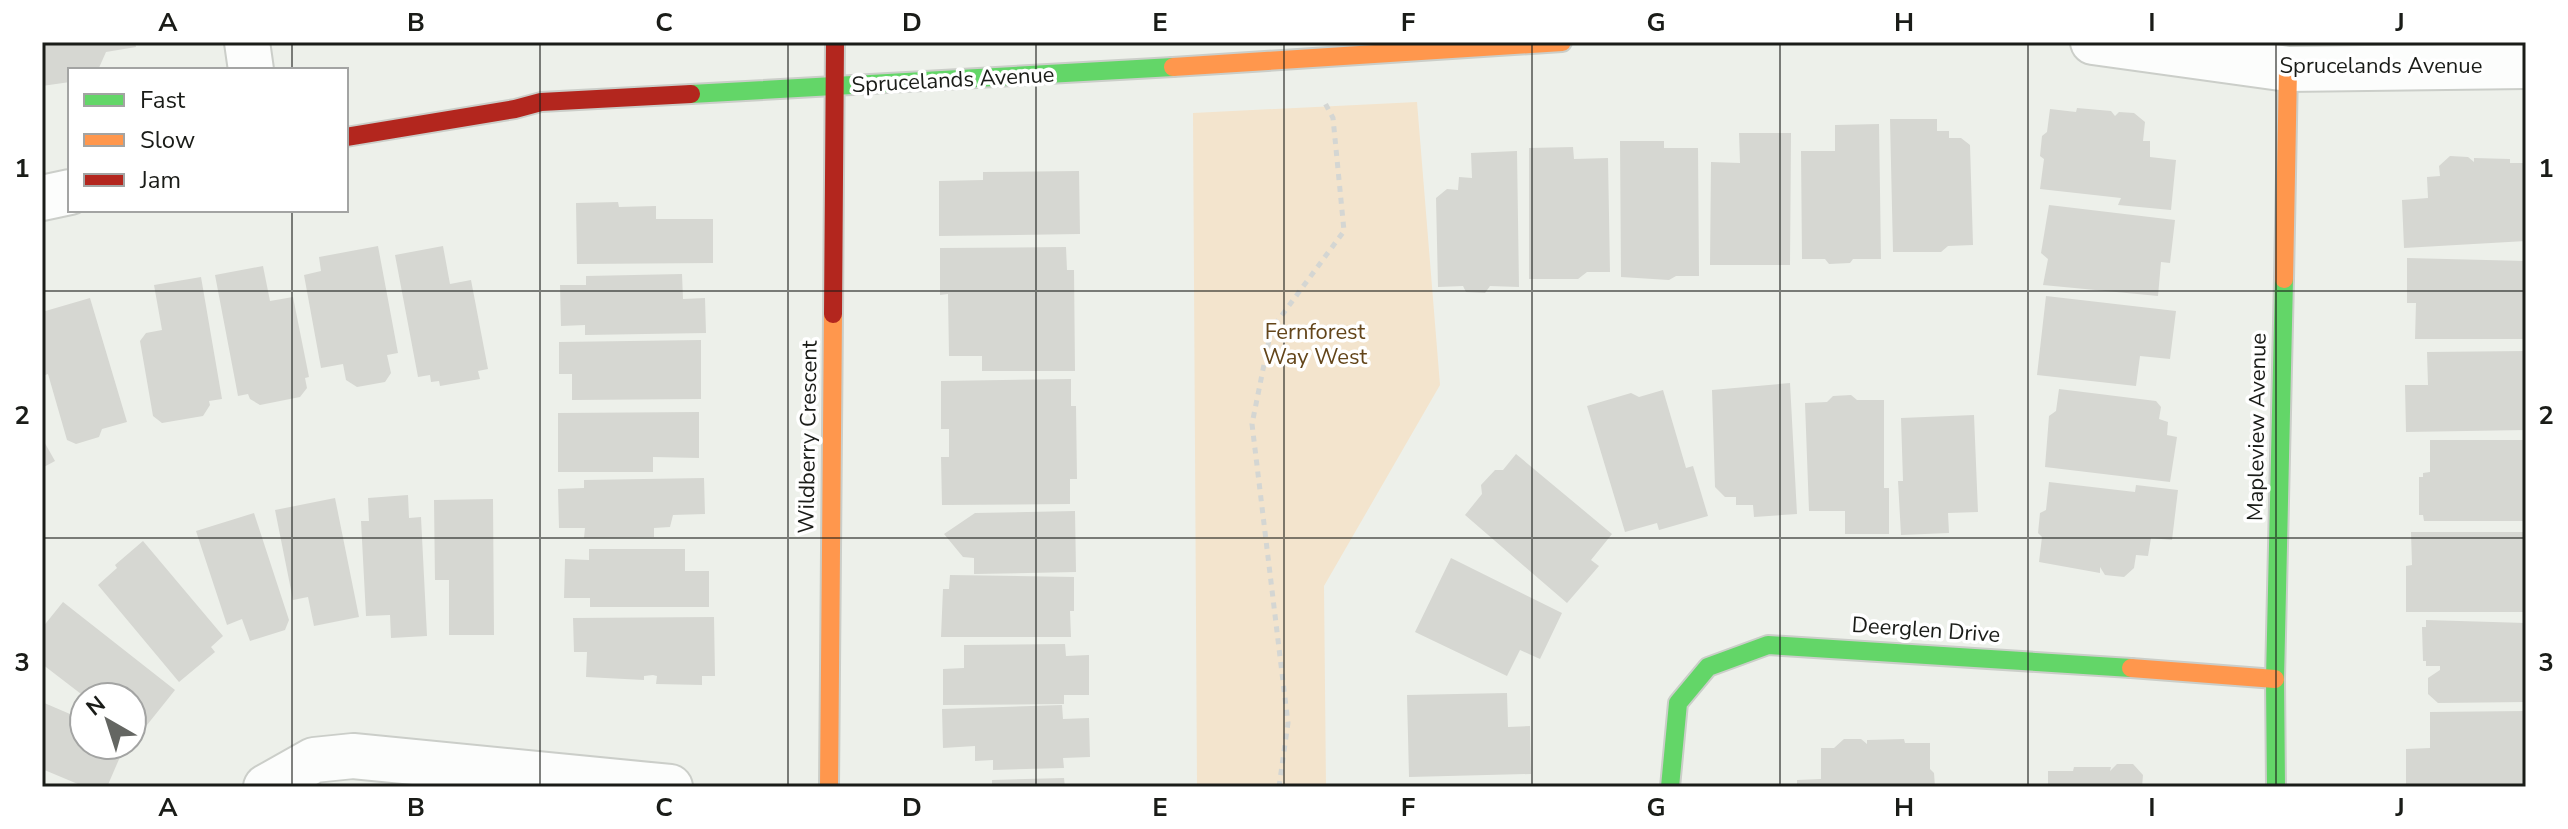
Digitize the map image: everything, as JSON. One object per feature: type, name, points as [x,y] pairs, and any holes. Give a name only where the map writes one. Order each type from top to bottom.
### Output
[{"type":"street","points":[[247,42],[251,68]]},
{"type":"street","name":"Wildberry Crescent","points":[[829,787],[835,42]]},
{"type":"street","name":"Sprucelands Avenue","points":[[348,137],[541,102],[1303,60],[1562,42]]},
{"type":"street","name":"Sprucelands Avenue","points":[[2093,42],[2288,69],[2526,66]]},
{"type":"street","name":"Mapleview Avenue","points":[[2276,787],[2275,679],[2288,69]]},
{"type":"street","points":[[42,198],[68,192]]},
{"type":"street","name":"Deerglen Drive","points":[[1670,787],[1678,703],[1708,667],[1768,645],[2275,679]]},
{"type":"street","points":[[266,787],[314,760],[353,756],[670,787]]},
{"type":"path","points":[[1279,787],[1288,723],[1252,424],[1271,330],[1344,231],[1333,118],[1303,60]]},
{"type":"green space","name":"Fernforest Way West","points":[[1417,102],[1440,385],[1324,586],[1326,787],[1197,787],[1193,113]]},
{"type":"building","points":[[42,42],[135,42],[136,47],[106,52],[99,68],[68,68],[68,82],[42,86]]},
{"type":"building","points":[[2077,108],[2111,111],[2115,116],[2119,112],[2134,113],[2145,122],[2143,141],[2150,141],[2150,157],[2176,160],[2171,210],[2118,205],[2121,198],[2040,189],[2044,159],[2040,156],[2042,136],[2047,132],[2050,109],[2076,112]]},
{"type":"building","points":[[1890,119],[1937,119],[1937,131],[1949,131],[1949,138],[1961,138],[1970,145],[1973,245],[1948,246],[1941,252],[1893,252]]},
{"type":"building","points":[[1879,124],[1881,259],[1853,259],[1850,263],[1829,264],[1825,259],[1802,259],[1801,151],[1835,151],[1835,125]]},
{"type":"building","points":[[1739,133],[1791,133],[1790,265],[1710,265],[1711,162],[1740,163]]},
{"type":"building","points":[[1620,141],[1664,141],[1664,148],[1698,148],[1699,276],[1676,276],[1669,280],[1621,277]]},
{"type":"building","points":[[1573,147],[1574,159],[1608,158],[1610,272],[1587,272],[1578,279],[1529,279],[1529,148]]},
{"type":"building","points":[[1517,151],[1519,287],[1490,286],[1485,293],[1466,292],[1463,286],[1438,287],[1436,198],[1447,189],[1458,190],[1459,177],[1472,178],[1471,153]]},
{"type":"building","points":[[2450,156],[2468,157],[2474,162],[2474,158],[2510,159],[2510,163],[2526,163],[2526,241],[2404,248],[2402,200],[2428,198],[2427,177],[2440,176],[2439,166]]},
{"type":"building","points":[[1079,171],[1080,234],[939,236],[939,181],[983,180],[983,172]]},
{"type":"building","points":[[618,202],[619,207],[656,206],[656,219],[713,219],[713,263],[577,264],[576,203]]},
{"type":"building","points":[[2049,205],[2175,220],[2170,263],[2161,262],[2158,296],[2043,285],[2048,259],[2041,253]]},
{"type":"building","points":[[378,246],[398,353],[387,355],[391,373],[385,382],[357,387],[346,380],[343,364],[321,368],[304,275],[321,271],[319,257]]},
{"type":"building","points":[[443,246],[450,284],[471,280],[488,369],[478,371],[480,379],[440,386],[439,381],[431,382],[430,375],[418,377],[395,255]]},
{"type":"building","points":[[1066,247],[1067,270],[1074,270],[1075,371],[982,371],[982,356],[949,356],[948,294],[940,295],[940,248]]},
{"type":"building","points":[[2407,258],[2526,261],[2526,339],[2415,339],[2416,303],[2407,303]]},
{"type":"building","points":[[263,266],[270,301],[293,297],[309,377],[305,378],[307,388],[300,397],[260,405],[248,394],[238,396],[215,275]]},
{"type":"building","points":[[682,274],[683,299],[705,298],[706,333],[585,335],[585,325],[561,326],[560,285],[586,285],[586,276]]},
{"type":"building","points":[[201,277],[222,399],[209,401],[210,405],[203,416],[162,423],[153,416],[140,341],[146,333],[162,330],[154,285]]},
{"type":"building","points":[[2046,296],[2176,311],[2170,359],[2140,356],[2136,386],[2037,375]]},
{"type":"building","points":[[90,298],[127,422],[102,429],[99,437],[76,444],[67,440],[48,374],[42,376],[42,312]]},
{"type":"building","points":[[701,340],[701,399],[572,400],[572,374],[559,374],[559,342]]},
{"type":"building","points":[[2526,351],[2526,430],[2406,432],[2405,385],[2428,385],[2427,352]]},
{"type":"building","points":[[1071,379],[1071,406],[1076,406],[1077,479],[1070,479],[1070,504],[942,505],[941,457],[949,457],[949,429],[941,429],[941,381]]},
{"type":"building","points":[[1790,383],[1797,514],[1754,517],[1753,505],[1736,505],[1736,497],[1725,497],[1715,487],[1712,390]]},
{"type":"building","points":[[2059,389],[2156,401],[2161,407],[2159,419],[2168,422],[2167,435],[2177,437],[2170,482],[2045,467],[2049,416],[2056,411]]},
{"type":"building","points":[[1663,390],[1686,468],[1693,466],[1708,516],[1659,530],[1657,523],[1625,532],[1587,406],[1631,393],[1639,397]]},
{"type":"building","points":[[1851,395],[1857,400],[1884,400],[1884,488],[1889,488],[1889,534],[1845,534],[1845,511],[1809,511],[1805,403],[1827,402],[1833,396]]},
{"type":"building","points":[[699,412],[699,458],[653,457],[653,472],[558,472],[558,413]]},
{"type":"building","points":[[1974,415],[1978,512],[1948,513],[1949,533],[1901,535],[1898,481],[1903,481],[1901,418]]},
{"type":"building","points":[[42,438],[55,461],[42,468]]},
{"type":"building","points":[[2430,440],[2526,440],[2526,521],[2424,521],[2423,515],[2419,515],[2419,477],[2430,472]]},
{"type":"building","points":[[1516,454],[1612,534],[1591,560],[1599,566],[1567,603],[1465,515],[1482,494],[1481,485],[1495,470],[1503,470]]},
{"type":"building","points":[[704,478],[705,514],[673,515],[670,527],[654,528],[654,537],[584,538],[585,528],[559,528],[558,489],[584,488],[584,480]]},
{"type":"building","points":[[2049,482],[2135,492],[2136,485],[2178,490],[2172,540],[2151,538],[2148,556],[2136,555],[2134,568],[2124,577],[2105,575],[2100,567],[2100,573],[2039,562],[2042,537],[2038,533],[2040,513],[2046,510]]},
{"type":"building","points":[[408,495],[409,518],[421,517],[427,636],[391,638],[390,615],[366,616],[361,521],[369,521],[368,498]]},
{"type":"building","points":[[335,498],[359,617],[314,626],[308,597],[293,600],[275,510]]},
{"type":"building","points":[[493,499],[494,635],[449,635],[449,580],[435,580],[434,500]]},
{"type":"building","points":[[1075,511],[1076,572],[974,574],[974,558],[963,557],[944,534],[975,513]]},
{"type":"building","points":[[254,513],[289,620],[285,630],[250,641],[242,619],[227,625],[196,531]]},
{"type":"building","points":[[2411,532],[2526,532],[2526,612],[2406,612],[2406,566],[2412,565]]},
{"type":"building","points":[[143,541],[223,636],[211,647],[215,652],[179,682],[98,585],[117,568],[115,565]]},
{"type":"building","points":[[589,549],[685,549],[685,571],[709,571],[709,607],[590,607],[590,598],[564,598],[565,559],[589,560]]},
{"type":"building","points":[[1451,558],[1562,613],[1540,659],[1520,650],[1507,676],[1415,632]]},
{"type":"building","points":[[950,575],[1074,577],[1071,637],[941,637],[943,589],[949,589]]},
{"type":"building","points":[[63,602],[175,690],[148,724],[148,681],[68,681],[68,684],[42,664],[42,628]]},
{"type":"building","points":[[714,617],[715,676],[702,676],[702,685],[656,684],[657,676],[653,675],[644,676],[644,680],[586,677],[587,652],[574,652],[573,618]]},
{"type":"building","points":[[2426,620],[2526,623],[2526,702],[2438,703],[2428,694],[2428,678],[2440,670],[2440,666],[2426,666],[2426,661],[2423,661],[2422,627],[2426,627]]},
{"type":"building","points":[[1065,644],[1066,656],[1089,655],[1089,695],[1064,695],[1064,704],[943,705],[943,669],[964,668],[964,645]]},
{"type":"building","points":[[1507,693],[1508,727],[1530,726],[1531,774],[1409,777],[1407,695]]},
{"type":"building","points":[[42,702],[68,713],[68,761],[118,761],[107,787],[85,787],[42,769]]},
{"type":"building","points":[[1062,705],[1063,719],[1089,718],[1090,757],[1063,758],[1064,768],[993,770],[993,760],[975,761],[975,746],[943,748],[942,709]]},
{"type":"building","points":[[2526,711],[2526,787],[2406,787],[2406,749],[2430,748],[2430,712]]},
{"type":"building","points":[[1844,739],[1861,739],[1867,744],[1867,740],[1904,739],[1905,743],[1930,743],[1930,769],[1934,773],[1935,787],[1797,787],[1797,780],[1821,779],[1821,748],[1834,748]]},
{"type":"building","points":[[2117,764],[2133,764],[2143,775],[2142,787],[2048,787],[2048,771],[2111,767],[2110,771]]},
{"type":"building","points":[[1064,778],[1065,787],[992,787],[992,780]]},
{"type":"traffic: fast","points":[[691,94],[1173,67]]},
{"type":"traffic: fast","points":[[2276,787],[2275,679],[2284,279]]},
{"type":"traffic: fast","points":[[1670,787],[1678,703],[1708,667],[1768,645],[2131,668]]},
{"type":"traffic: slow","points":[[1173,67],[1562,42]]},
{"type":"traffic: slow","points":[[2284,279],[2288,69]]},
{"type":"traffic: slow","points":[[829,787],[833,314]]},
{"type":"traffic: slow","points":[[2131,668],[2275,679]]},
{"type":"traffic: jam","points":[[833,314],[835,42]]},
{"type":"traffic: jam","points":[[348,137],[541,102],[691,94]]}]
